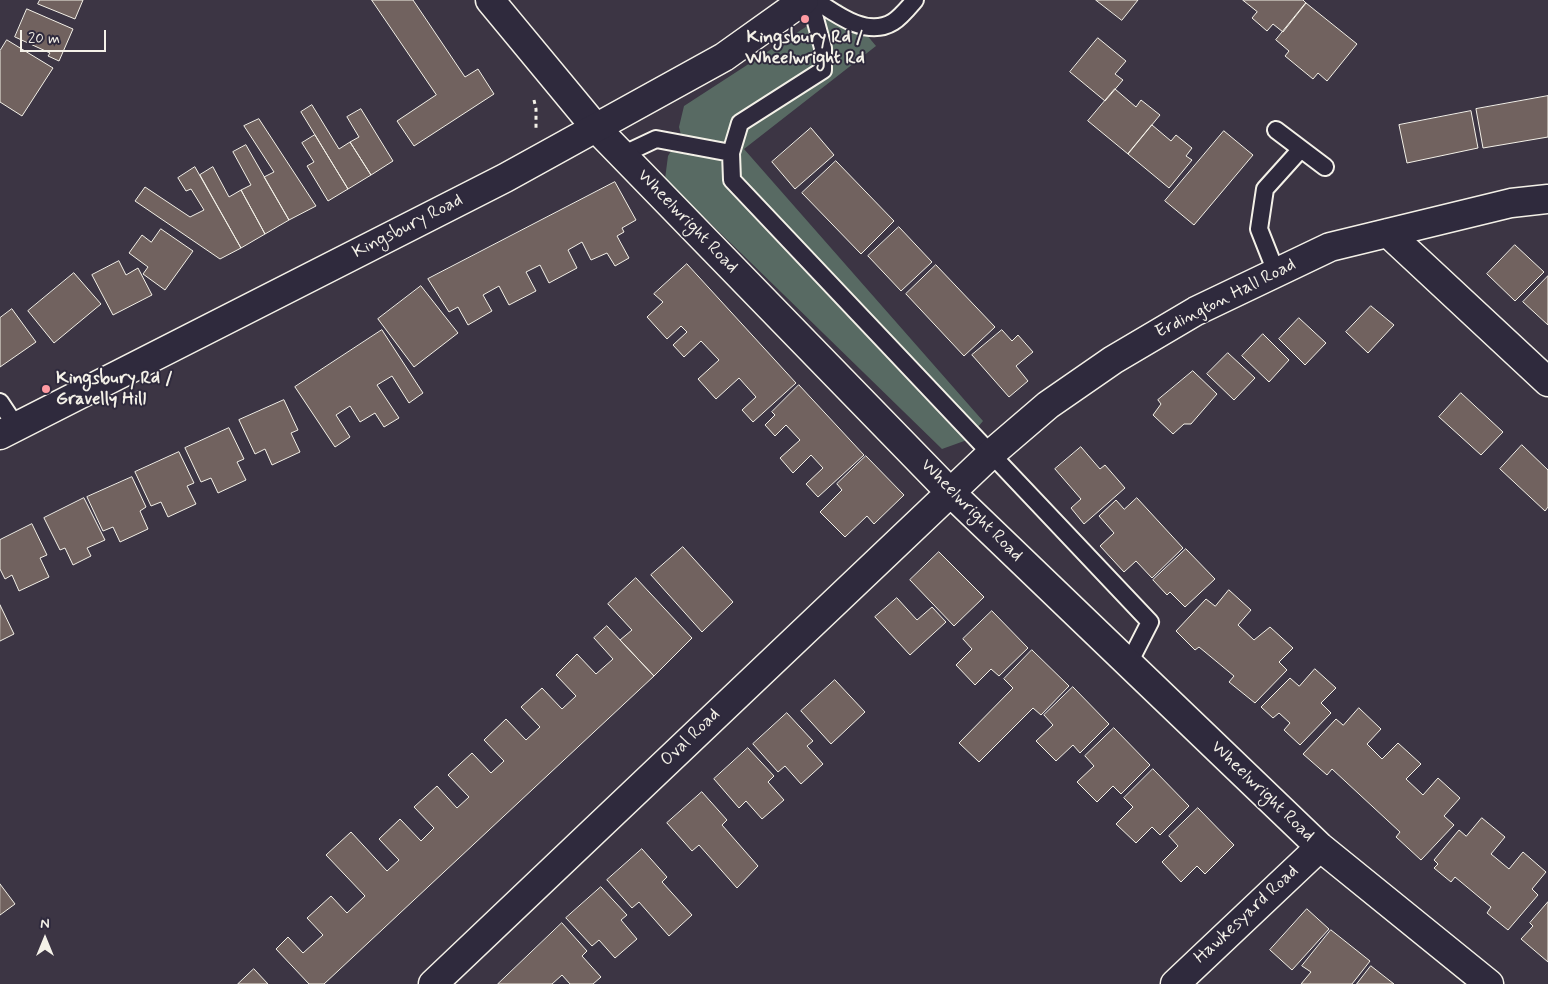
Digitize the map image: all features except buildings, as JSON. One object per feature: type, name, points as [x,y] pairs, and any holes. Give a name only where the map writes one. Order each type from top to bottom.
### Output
[{"type":"street","name":"Wheelwright Road","points":[[490,0],[596,128],[950,492],[1128,665],[1320,846],[1489,984]]},
{"type":"street","name":"Kingsbury Road","points":[[8,431],[505,178],[724,57],[783,17],[804,0]]},
{"type":"street","name":"Erdington Hall Road","points":[[950,492],[1048,405],[1113,360],[1196,312],[1276,272],[1330,247],[1511,203],[1548,199]]},
{"type":"street","points":[[1388,233],[1548,382]]},
{"type":"street","name":"Oval Road","points":[[433,984],[950,492]]},
{"type":"street","name":"Hawkesyard Road","points":[[1175,984],[1320,846]]},
{"type":"lane","points":[[810,0],[823,48],[823,70],[740,123],[731,153],[732,180],[1150,622],[1128,665]]},
{"type":"lane","points":[[815,0],[848,22],[874,27],[893,22],[916,0]]},
{"type":"lane","points":[[1276,130],[1325,168]]},
{"type":"lane","points":[[622,155],[656,139],[731,153]]},
{"type":"lane","points":[[1276,272],[1259,229],[1265,189],[1301,149]]},
{"type":"lane","points":[[0,402],[8,431]]},
{"type":"green space","points":[[841,4],[876,46],[744,149],[983,421],[967,440],[942,449],[665,179],[668,156],[681,135],[679,127],[684,106]]},
{"type":"place","name":"Kingsbury Rd / Wheelwright Rd","points":[[805,19]]},
{"type":"place","name":"Kingsbury Rd / Gravelly Hill","points":[[46,389]]}]
